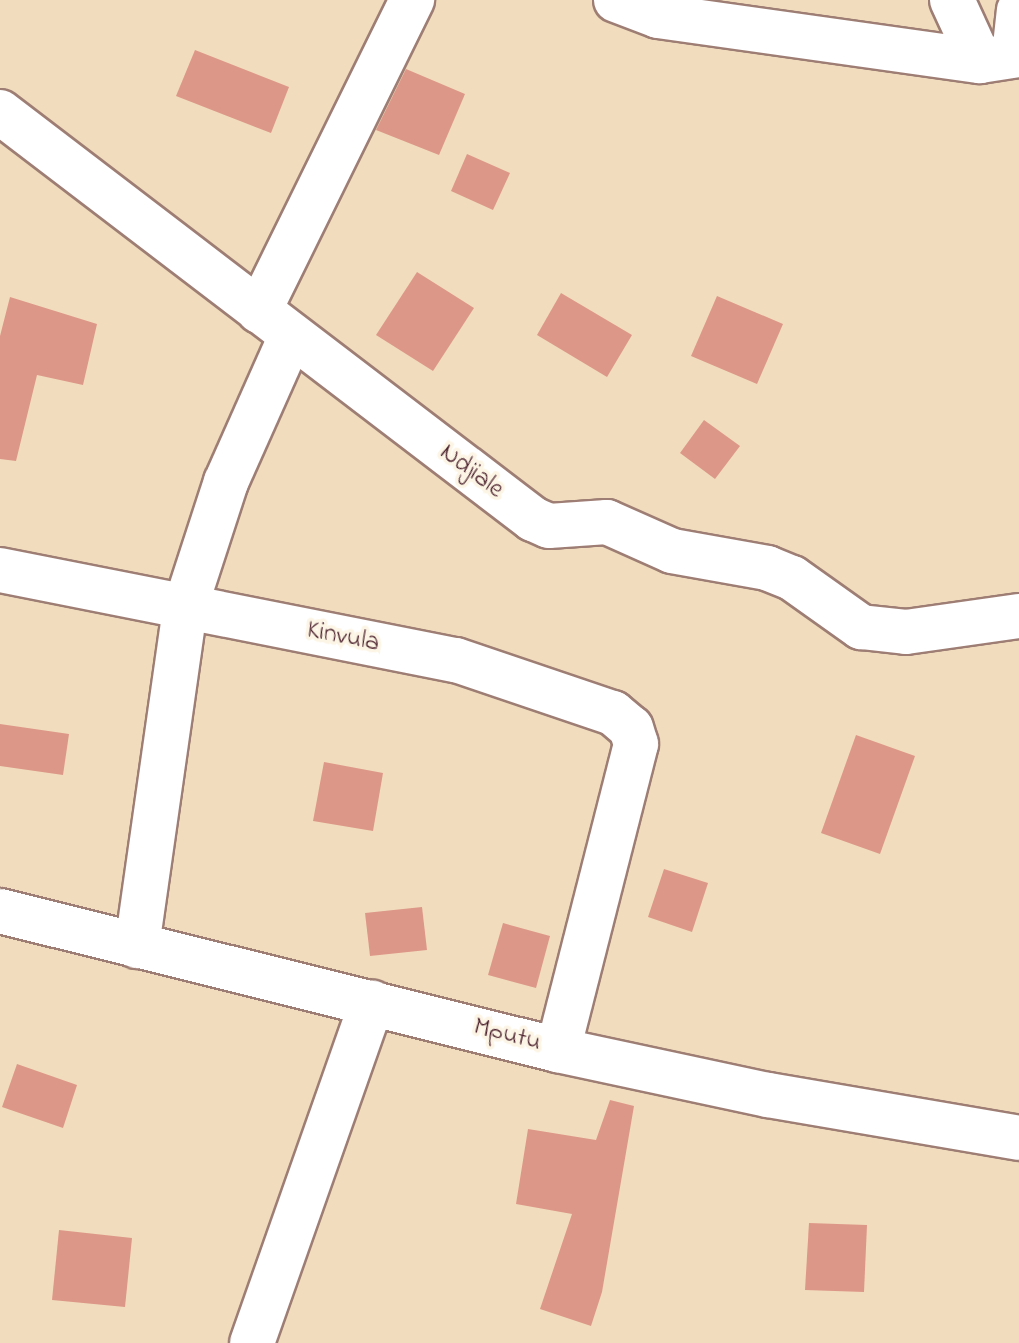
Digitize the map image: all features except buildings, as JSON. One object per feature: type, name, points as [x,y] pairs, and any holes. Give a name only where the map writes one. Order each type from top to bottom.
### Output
[{"type":"street","points":[[137,946],[185,608],[275,324],[412,0]]},
{"type":"street","points":[[616,0],[658,16],[1004,57]]},
{"type":"street","points":[[952,0],[1004,57]]},
{"type":"street","points":[[1004,57],[1019,10]]},
{"type":"street","name":"Ndjiale","points":[[0,112],[533,519],[549,526],[607,522],[672,551],[767,568],[792,578],[861,627],[906,632],[1019,616]]},
{"type":"street","name":"Kinvula","points":[[0,570],[456,660],[613,713],[635,736],[558,1050]]},
{"type":"street","name":"Mputu","points":[[0,911],[558,1050],[768,1095],[1019,1138]]},
{"type":"street","points":[[252,1343],[372,1003]]}]
